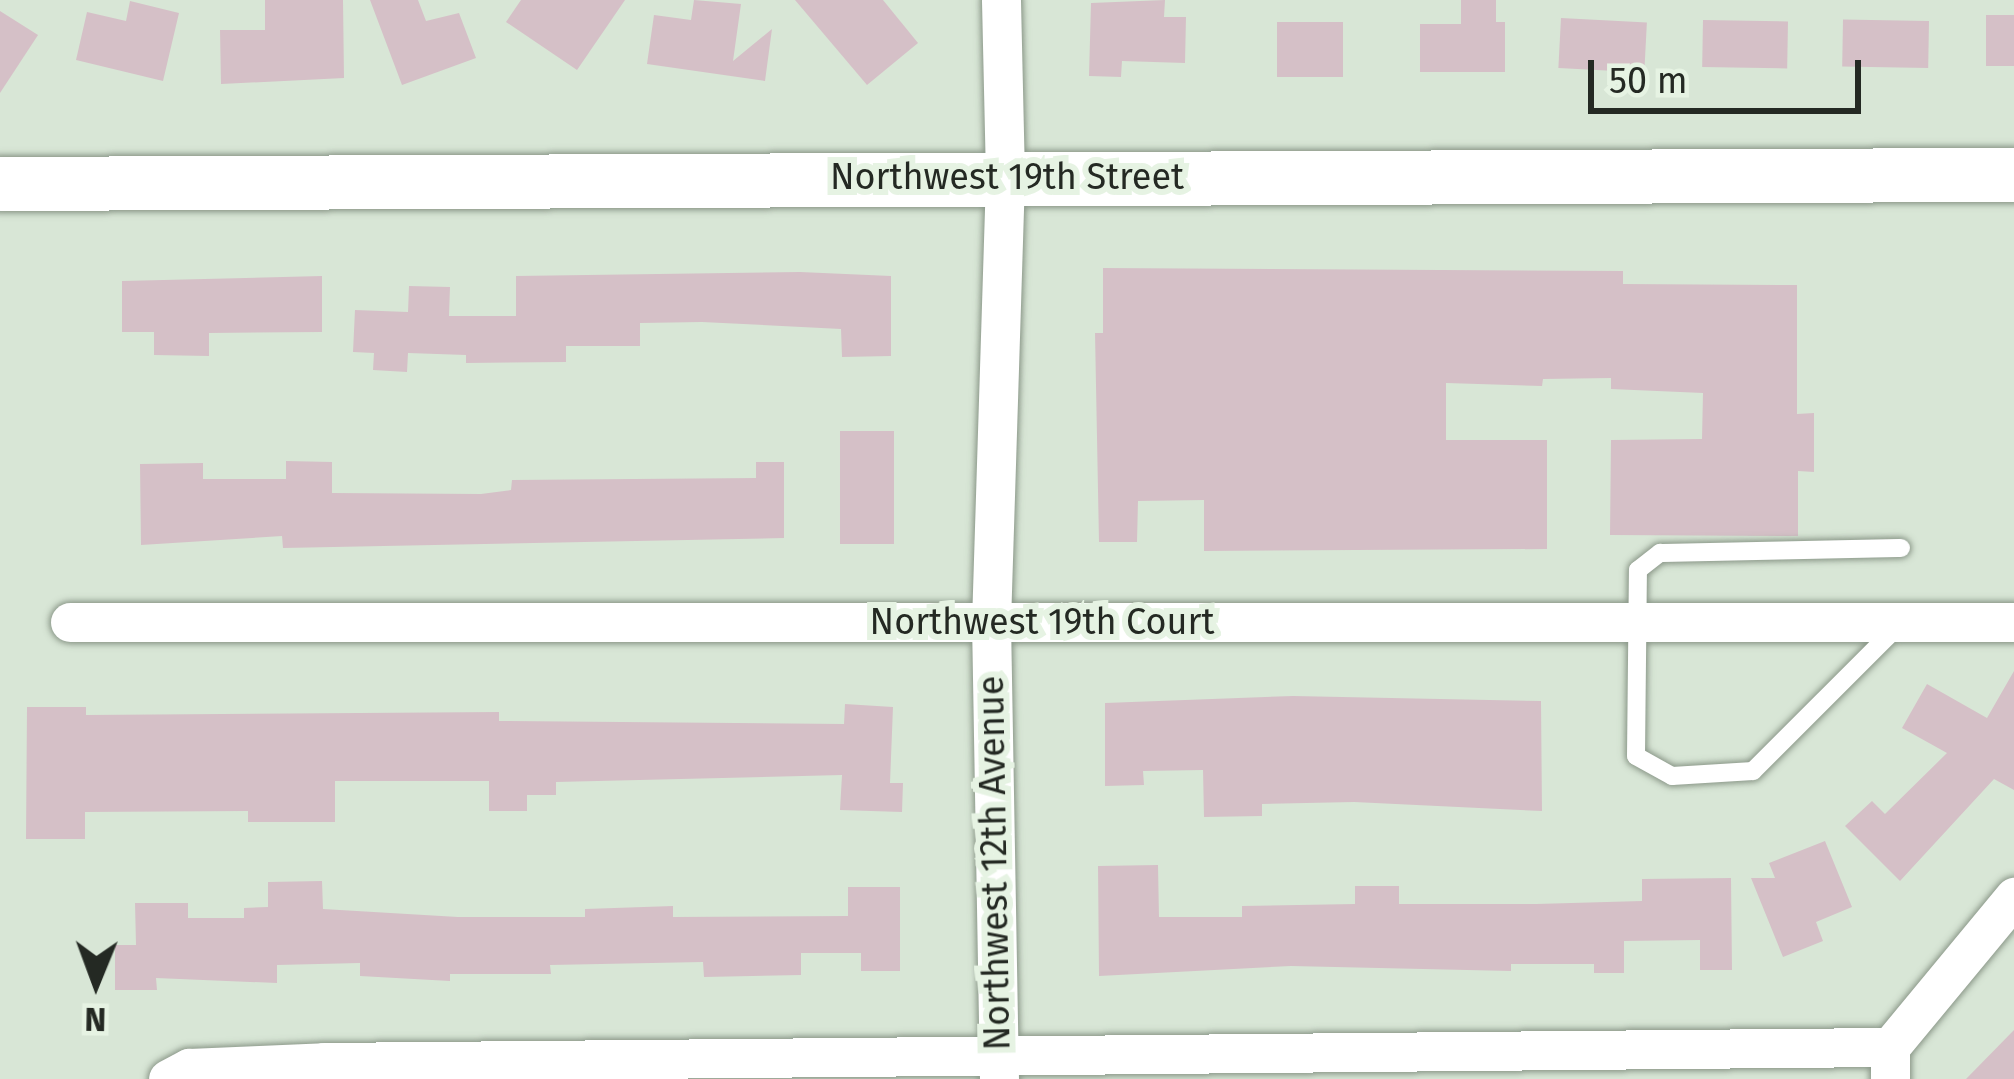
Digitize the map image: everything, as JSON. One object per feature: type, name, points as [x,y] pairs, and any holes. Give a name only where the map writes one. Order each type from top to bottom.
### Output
[{"type":"street","name":"Northwest 12th Avenue","points":[[999,1068],[991,623],[1006,177],[1001,0]]},
{"type":"street","name":"Northwest 19th Street","points":[[0,184],[2014,175]]},
{"type":"street","name":"Northwest 19th Court","points":[[70,622],[2014,622]]},
{"type":"street","points":[[168,1079],[189,1068],[1457,1068],[1890,1063],[2014,897]]},
{"type":"lane","points":[[1901,548],[1660,553],[1638,570],[1636,756],[1672,776],[1753,771],[1902,622]]},
{"type":"building","points":[[265,0],[343,0],[344,78],[221,84],[220,30],[265,30]]},
{"type":"building","points":[[370,0],[418,0],[426,21],[459,13],[476,58],[402,85]]},
{"type":"building","points":[[521,0],[625,0],[577,70],[506,22]]},
{"type":"building","points":[[694,0],[741,4],[733,61],[772,29],[765,81],[647,64],[654,15],[691,20]]},
{"type":"building","points":[[795,0],[883,0],[918,43],[867,85]]},
{"type":"building","points":[[1165,0],[1164,17],[1186,17],[1185,63],[1122,61],[1121,77],[1089,76],[1091,3]]},
{"type":"building","points":[[1461,0],[1496,0],[1496,22],[1505,22],[1505,72],[1420,72],[1420,24],[1461,24]]},
{"type":"building","points":[[130,1],[179,13],[163,81],[76,60],[87,12],[126,21]]},
{"type":"building","points":[[0,11],[38,35],[0,93]]},
{"type":"building","points":[[1986,15],[2014,15],[2014,66],[1986,66]]},
{"type":"building","points":[[1561,18],[1647,23],[1644,72],[1558,68]]},
{"type":"building","points":[[1843,19],[1929,21],[1928,68],[1842,66]]},
{"type":"building","points":[[1703,20],[1788,21],[1787,68],[1702,67]]},
{"type":"building","points":[[1277,22],[1343,22],[1343,77],[1277,77]]},
{"type":"building","points":[[1103,268],[1623,271],[1623,284],[1797,285],[1797,414],[1814,413],[1814,472],[1798,471],[1798,536],[1610,535],[1611,440],[1702,439],[1703,393],[1611,389],[1611,378],[1543,379],[1542,386],[1446,383],[1446,440],[1547,440],[1547,549],[1204,551],[1204,500],[1138,501],[1137,542],[1099,542],[1095,333],[1103,333]]},
{"type":"building","points":[[800,272],[891,276],[891,356],[842,357],[841,329],[702,322],[640,323],[640,346],[566,346],[566,362],[466,363],[466,355],[408,353],[407,372],[373,370],[374,353],[353,352],[355,310],[408,312],[409,286],[450,287],[449,316],[516,316],[516,276]]},
{"type":"building","points":[[322,276],[322,332],[209,333],[209,356],[154,355],[154,332],[122,332],[122,281]]},
{"type":"building","points":[[840,431],[894,431],[894,544],[840,544]]},
{"type":"building","points":[[286,461],[332,462],[332,493],[481,494],[511,490],[512,480],[756,478],[756,462],[784,462],[784,538],[283,548],[282,536],[141,545],[140,464],[203,463],[203,479],[286,479]]},
{"type":"building","points":[[2014,671],[2014,790],[1994,779],[1900,881],[1845,826],[1872,801],[1885,814],[1947,753],[1902,728],[1927,684],[1987,718]]},
{"type":"building","points":[[1293,696],[1541,701],[1542,811],[1354,802],[1262,804],[1262,816],[1204,817],[1203,770],[1143,771],[1144,785],[1105,786],[1105,703]]},
{"type":"building","points":[[845,704],[893,707],[890,783],[903,783],[902,812],[840,810],[842,775],[556,782],[556,795],[527,795],[527,811],[489,811],[489,781],[335,781],[335,822],[248,822],[248,811],[85,812],[85,839],[26,839],[27,707],[86,707],[86,715],[499,712],[499,721],[844,724]]},
{"type":"building","points":[[1825,841],[1852,907],[1816,922],[1823,941],[1783,957],[1751,878],[1775,878],[1769,863]]},
{"type":"building","points":[[1158,865],[1159,917],[1242,917],[1242,906],[1355,904],[1355,886],[1399,886],[1399,904],[1536,904],[1642,901],[1642,879],[1731,878],[1732,970],[1700,970],[1700,940],[1624,941],[1624,973],[1594,973],[1594,964],[1511,964],[1511,971],[1291,966],[1099,976],[1098,866]]},
{"type":"building","points":[[322,881],[323,909],[458,917],[585,917],[585,909],[673,906],[673,917],[848,916],[848,887],[900,887],[900,971],[861,971],[861,953],[801,953],[801,975],[704,977],[703,962],[550,965],[551,974],[450,974],[450,981],[360,976],[360,963],[277,965],[277,983],[156,978],[157,990],[115,990],[115,945],[136,945],[135,903],[188,903],[188,918],[244,918],[244,908],[268,907],[268,882]]},
{"type":"building","points":[[2014,1030],[2014,1079],[1966,1079]]}]
